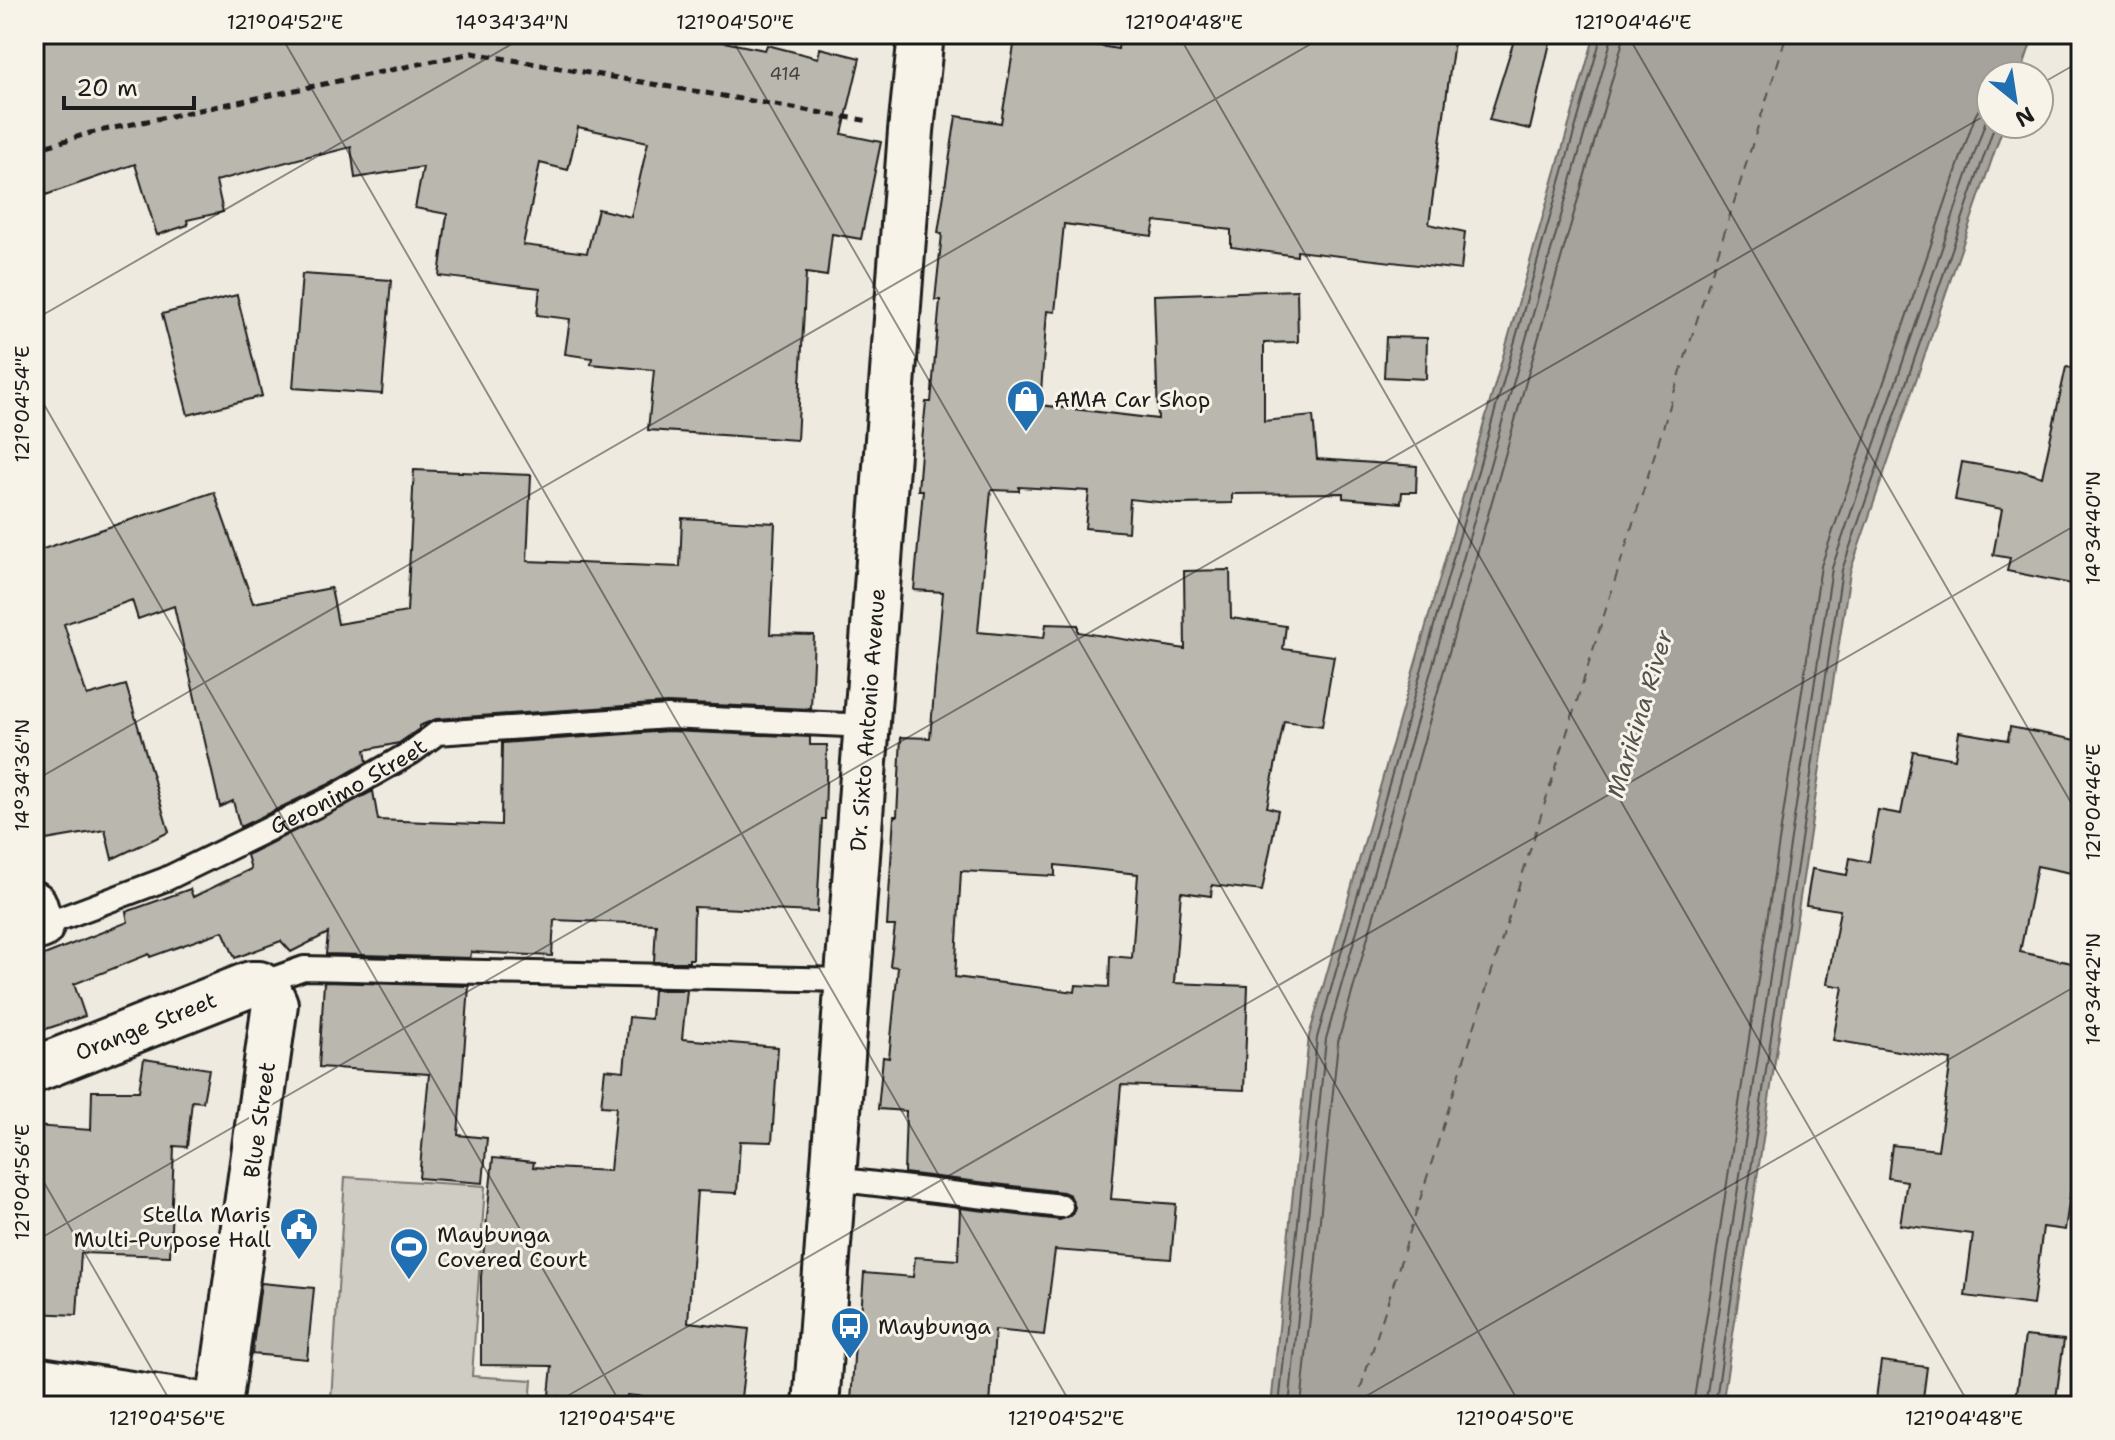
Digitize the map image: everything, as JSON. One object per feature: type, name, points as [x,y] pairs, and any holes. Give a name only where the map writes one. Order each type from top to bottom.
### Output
[{"type":"main road","name":"Dr. Sixto Antonio Avenue","points":[[816,1406],[911,131],[921,34]]},
{"type":"main road","name":"Orange Street","points":[[34,1070],[251,984],[259,984]]},
{"type":"main road","name":"Blue Street","points":[[219,1406],[275,1004],[269,991],[259,984]]},
{"type":"main road","points":[[34,1379],[208,1406]]},
{"type":"lane","name":"Geronimo Street","points":[[36,919],[166,879],[334,797],[412,752],[437,733],[668,717],[868,726]]},
{"type":"lane","points":[[259,984],[304,968],[849,980]]},
{"type":"lane","points":[[834,1179],[1061,1206]]},
{"type":"path","points":[[34,150],[90,133],[472,53],[861,119]]},
{"type":"shaded area","name":"Maybunga Covered Court","points":[[345,1177],[485,1186],[472,1376],[532,1380],[530,1406],[404,1406],[331,1400]]},
{"type":"water","name":"Marikina River","points":[[1595,34],[2034,34],[2025,60],[1975,60],[1975,140],[1998,140],[1850,572],[1722,1406],[1271,1406],[1309,1036]]},
{"type":"building","points":[[34,34],[683,34],[765,50],[767,45],[818,58],[820,48],[860,58],[842,134],[881,142],[861,239],[832,234],[827,276],[806,273],[797,440],[648,430],[654,370],[591,364],[592,358],[565,354],[570,319],[537,315],[540,288],[439,276],[447,214],[415,208],[423,167],[355,178],[351,147],[320,153],[216,181],[223,212],[187,220],[188,225],[157,235],[135,164],[34,199]],"holes":[[[578,127],[648,142],[631,217],[598,209],[587,253],[523,245],[540,163],[568,170]]]},
{"type":"building","points":[[1016,34],[1118,49],[1120,34],[1306,34],[1342,38],[1342,34],[1455,34],[1429,224],[1465,232],[1461,270],[1297,251],[1297,256],[1231,247],[1231,230],[1155,221],[1152,236],[1064,224],[1055,312],[1047,311],[1040,405],[1158,419],[1154,295],[1297,290],[1298,342],[1264,343],[1264,421],[1313,416],[1317,459],[1417,466],[1416,492],[1402,492],[1401,503],[1343,498],[1343,493],[1232,494],[1232,503],[1177,504],[1130,499],[1128,532],[1085,528],[1089,491],[1019,487],[1019,491],[991,490],[978,632],[1044,638],[1046,624],[1078,625],[1078,632],[1185,649],[1184,571],[1230,570],[1231,618],[1286,626],[1283,649],[1334,656],[1322,726],[1284,721],[1267,807],[1278,810],[1262,891],[1212,885],[1211,896],[1181,892],[1174,983],[1248,986],[1244,1090],[1121,1085],[1111,1199],[1176,1204],[1171,1259],[1055,1250],[1044,1335],[995,1330],[990,1406],[918,1406],[851,1401],[864,1273],[913,1277],[915,1257],[958,1260],[960,1208],[1060,1220],[1072,1215],[1075,1207],[1070,1195],[1063,1192],[904,1173],[906,1111],[878,1109],[883,1057],[889,1058],[898,967],[890,966],[895,926],[887,926],[901,737],[930,738],[943,592],[914,590],[923,490],[918,490],[922,441],[926,402],[931,402],[940,300],[935,300],[942,234],[938,233],[956,116],[1001,123]],"holes":[[[1055,865],[1138,874],[1132,958],[1110,956],[1109,987],[1076,985],[1075,992],[955,977],[961,871],[1055,876]]]},
{"type":"building","points":[[1516,34],[1552,34],[1530,129],[1489,120]]},
{"type":"building","points":[[302,274],[391,280],[382,394],[293,388]]},
{"type":"building","points":[[237,295],[262,396],[188,415],[162,314]]},
{"type":"building","points":[[1386,337],[1427,338],[1426,379],[1384,377]]},
{"type":"building","points":[[2066,367],[2081,369],[2081,586],[2007,571],[2010,558],[1993,555],[2002,509],[1955,500],[1962,462],[2019,470],[2042,477]]},
{"type":"building","points":[[414,470],[531,475],[527,561],[680,567],[682,518],[775,523],[770,634],[814,635],[811,709],[667,703],[436,719],[419,726],[399,743],[365,750],[367,762],[240,827],[233,801],[220,807],[174,606],[138,619],[132,600],[64,624],[87,696],[126,685],[169,832],[112,859],[105,830],[34,842],[34,552],[214,492],[253,603],[331,588],[338,624],[407,612]]},
{"type":"building","points":[[2010,727],[2081,741],[2081,875],[2037,866],[2020,952],[2081,965],[2081,1121],[2065,1230],[2043,1227],[2033,1305],[1965,1296],[1973,1234],[1900,1225],[1907,1181],[1888,1178],[1892,1145],[1938,1150],[1951,1060],[1833,1040],[1843,987],[1827,984],[1840,910],[1806,905],[1812,869],[1847,875],[1850,858],[1869,862],[1878,810],[1901,814],[1913,751],[1955,759],[1959,732],[2008,740]]},
{"type":"building","points":[[668,731],[810,737],[810,745],[827,745],[825,819],[822,819],[817,912],[694,907],[693,959],[689,962],[654,962],[656,924],[554,920],[552,956],[471,952],[470,958],[326,954],[328,933],[291,952],[281,941],[235,958],[223,931],[150,957],[149,954],[74,984],[85,1016],[34,1033],[34,959],[128,922],[126,912],[190,889],[193,897],[251,869],[247,855],[373,791],[378,820],[501,825],[502,743]]},
{"type":"building","points":[[324,982],[469,986],[458,1135],[487,1138],[483,1183],[419,1178],[429,1074],[319,1067]]},
{"type":"building","points":[[653,990],[687,990],[682,1039],[778,1047],[772,1142],[740,1141],[737,1193],[697,1191],[688,1322],[749,1329],[740,1406],[627,1395],[626,1403],[549,1395],[552,1366],[481,1365],[481,1277],[493,1158],[534,1162],[533,1167],[610,1171],[616,1107],[601,1106],[605,1069],[624,1071],[629,1017],[651,1019]]},
{"type":"building","points":[[144,1059],[209,1069],[203,1102],[192,1101],[187,1147],[174,1146],[170,1256],[81,1253],[77,1315],[34,1313],[34,1126],[91,1130],[92,1091],[139,1091]]},
{"type":"building","points":[[261,1283],[314,1288],[307,1359],[252,1354]]},
{"type":"building","points":[[2025,1336],[2064,1340],[2055,1406],[2015,1406]]},
{"type":"building","points":[[1881,1361],[1927,1367],[1922,1406],[1875,1406]]},
{"type":"ferry route","points":[[1355,1406],[1787,34]]},
{"type":"place","name":"AMA Car Shop","points":[[1026,433]]},
{"type":"place","name":"Stella Maris Multi-Purpose Hall","points":[[299,1261]]},
{"type":"place","name":"Maybunga Covered Court","points":[[409,1281]]},
{"type":"place","name":"Maybunga","points":[[850,1360]]}]
